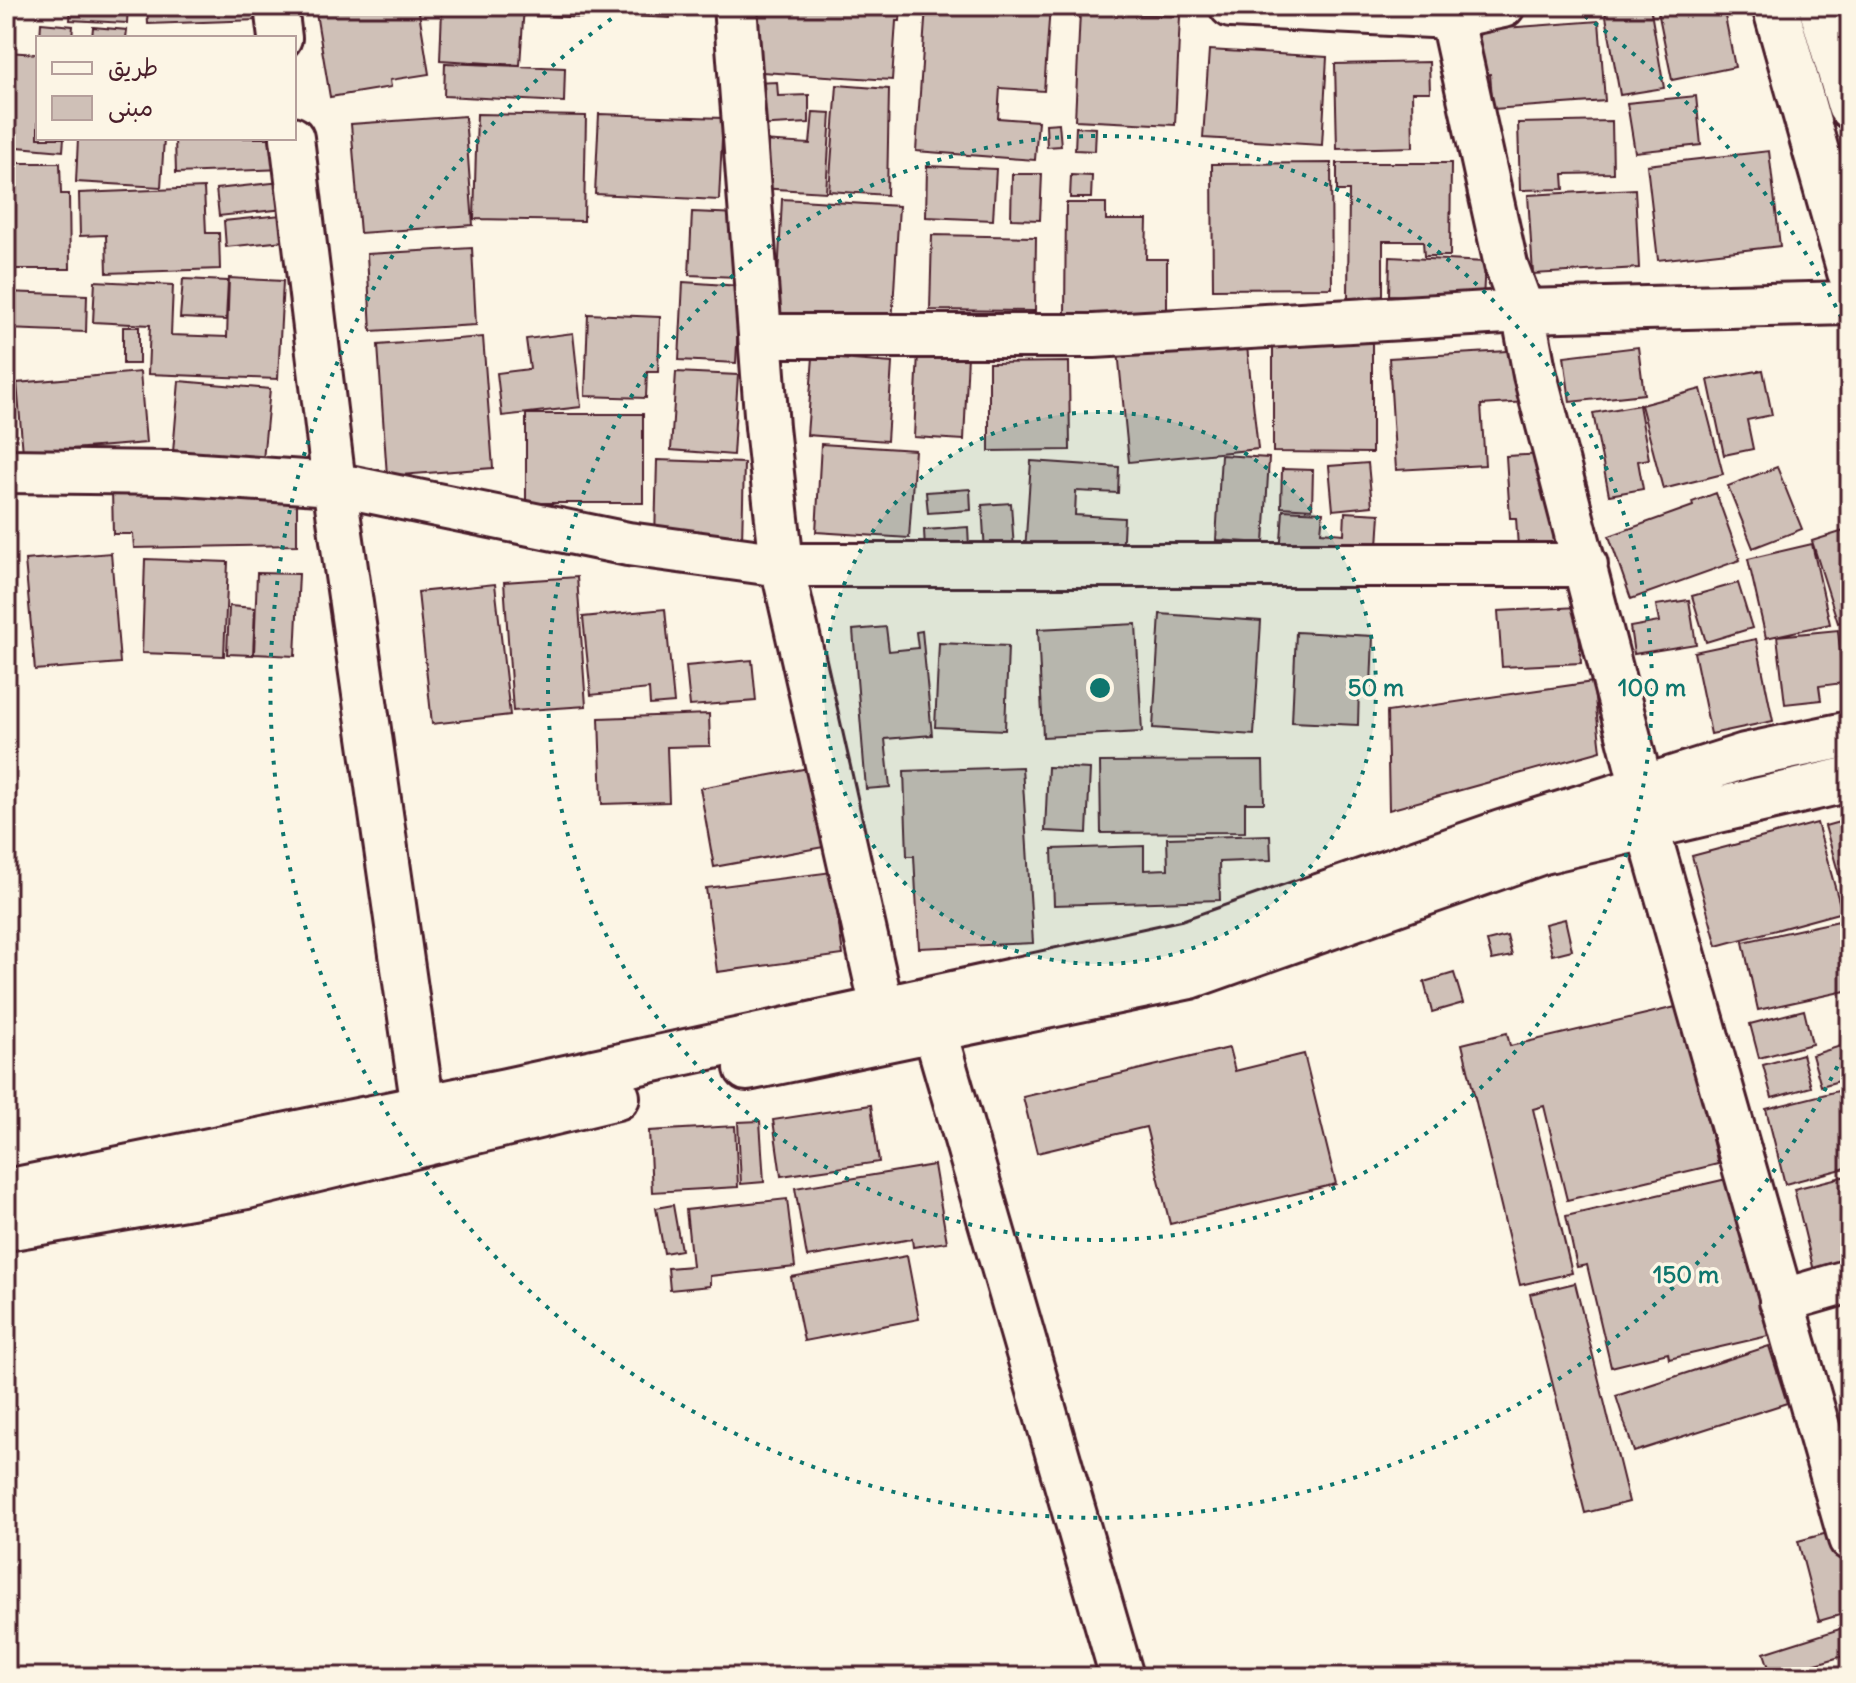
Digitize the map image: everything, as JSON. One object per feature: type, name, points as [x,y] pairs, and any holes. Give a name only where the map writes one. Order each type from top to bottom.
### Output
[{"type":"street","points":[[276,6],[280,36]]},
{"type":"street","points":[[735,6],[760,336],[782,565],[882,1008]]},
{"type":"street","points":[[1231,6],[1450,11],[1503,6]]},
{"type":"street","points":[[1775,6],[1850,272]]},
{"type":"street","points":[[1821,6],[1850,106]]},
{"type":"street","points":[[1450,11],[1506,265],[1523,311],[1535,375],[1586,565],[1644,807],[1850,1539]]},
{"type":"street","points":[[292,140],[334,484],[423,1108]]},
{"type":"street","points":[[760,336],[1094,336],[1523,311],[1850,303]]},
{"type":"street","points":[[6,471],[171,473],[334,484],[628,544],[782,565],[1586,565]]},
{"type":"street","points":[[6,1228],[247,1186],[649,1089],[1190,976],[1543,851],[1644,807],[1745,756],[1850,734]]},
{"type":"street","points":[[6,1192],[423,1108],[1188,943],[1501,833],[1644,807],[1850,779]]},
{"type":"street","points":[[934,1029],[1122,1677]]},
{"type":"street","points":[[1781,1301],[1850,1281]]},
{"type":"building","points":[[71,6],[128,6],[127,23],[70,20]]},
{"type":"building","points":[[147,6],[257,6],[258,20],[148,24]]},
{"type":"building","points":[[310,6],[418,6],[429,74],[390,80],[391,87],[330,97],[316,13],[311,13]]},
{"type":"building","points":[[502,6],[524,6],[520,65],[440,60],[442,10],[501,13]]},
{"type":"building","points":[[528,6],[587,6],[586,18],[528,15]]},
{"type":"building","points":[[597,6],[671,6],[670,18],[596,14]]},
{"type":"building","points":[[747,6],[901,6],[900,21],[896,21],[892,80],[744,71]]},
{"type":"building","points":[[926,6],[1050,6],[1044,91],[1000,88],[998,118],[1038,121],[1035,160],[916,151]]},
{"type":"building","points":[[1650,6],[1664,88],[1620,95],[1605,11]]},
{"type":"building","points":[[1657,6],[1723,6],[1735,67],[1672,80]]},
{"type":"building","points":[[1080,12],[1180,16],[1175,125],[1075,120]]},
{"type":"building","points":[[1599,21],[1605,101],[1493,109],[1490,74],[1482,75],[1478,30]]},
{"type":"building","points":[[41,23],[73,26],[72,36],[40,36]]},
{"type":"building","points":[[93,27],[127,30],[126,36],[92,36]]},
{"type":"building","points":[[1209,50],[1327,57],[1322,145],[1203,138]]},
{"type":"building","points":[[6,52],[36,54],[36,140],[64,140],[63,151],[6,146]]},
{"type":"building","points":[[1429,62],[1430,92],[1412,92],[1413,147],[1337,149],[1335,64]]},
{"type":"building","points":[[445,63],[565,68],[564,102],[444,96]]},
{"type":"building","points":[[777,82],[778,96],[809,95],[809,123],[754,126],[752,83]]},
{"type":"building","points":[[837,85],[889,89],[887,195],[829,191]]},
{"type":"building","points":[[1696,96],[1701,145],[1635,152],[1627,103]]},
{"type":"building","points":[[813,112],[831,113],[826,192],[759,188],[762,141],[810,144]]},
{"type":"building","points":[[477,114],[586,116],[584,221],[474,219]]},
{"type":"building","points":[[599,114],[723,118],[719,200],[595,194]]},
{"type":"building","points":[[465,116],[473,225],[360,233],[351,124]]},
{"type":"building","points":[[1612,121],[1613,173],[1563,174],[1564,189],[1520,190],[1518,123]]},
{"type":"building","points":[[1059,123],[1061,146],[1047,147],[1046,124]]},
{"type":"building","points":[[1076,127],[1096,128],[1095,151],[1075,150]]},
{"type":"building","points":[[78,140],[164,140],[161,187],[76,182]]},
{"type":"building","points":[[175,140],[283,140],[284,169],[176,173]]},
{"type":"building","points":[[1769,151],[1780,246],[1658,260],[1647,165]]},
{"type":"building","points":[[6,163],[60,163],[61,194],[69,194],[70,269],[6,269]]},
{"type":"building","points":[[1331,163],[1332,288],[1213,289],[1212,164]]},
{"type":"building","points":[[1337,163],[1451,163],[1450,256],[1424,256],[1423,241],[1383,241],[1383,300],[1348,299],[1349,191],[1337,191]]},
{"type":"building","points":[[927,166],[996,169],[993,220],[926,217]]},
{"type":"building","points":[[1012,174],[1042,174],[1040,220],[1011,219]]},
{"type":"building","points":[[1071,175],[1092,176],[1091,198],[1070,198]]},
{"type":"building","points":[[281,182],[284,209],[219,216],[216,189]]},
{"type":"building","points":[[204,188],[206,233],[219,233],[220,269],[107,273],[106,235],[80,236],[79,193]]},
{"type":"building","points":[[1635,189],[1639,268],[1533,274],[1528,195]]},
{"type":"building","points":[[782,199],[899,206],[892,325],[776,318]]},
{"type":"building","points":[[1066,203],[1106,203],[1106,220],[1147,220],[1146,259],[1167,259],[1167,316],[1065,315]]},
{"type":"building","points":[[692,212],[740,214],[737,277],[689,275]]},
{"type":"building","points":[[281,215],[284,241],[226,247],[224,221]]},
{"type":"building","points":[[932,235],[1036,237],[1035,311],[930,310]]},
{"type":"building","points":[[472,248],[476,325],[371,331],[367,254]]},
{"type":"building","points":[[1390,257],[1485,262],[1483,300],[1389,295]]},
{"type":"building","points":[[229,278],[283,281],[278,379],[148,374],[150,325],[93,322],[95,281],[173,285],[171,335],[227,337]]},
{"type":"building","points":[[183,279],[228,281],[226,320],[180,318]]},
{"type":"building","points":[[683,282],[740,286],[736,363],[679,360]]},
{"type":"building","points":[[6,292],[87,295],[86,332],[6,329]]},
{"type":"building","points":[[588,314],[660,317],[658,372],[647,372],[646,398],[585,396]]},
{"type":"building","points":[[123,327],[139,327],[139,364],[123,364]]},
{"type":"building","points":[[573,333],[581,407],[502,416],[497,373],[530,369],[526,339]]},
{"type":"building","points":[[483,337],[493,468],[387,476],[378,345]]},
{"type":"building","points":[[1246,337],[1258,449],[1129,462],[1118,351]]},
{"type":"building","points":[[1273,342],[1372,343],[1372,453],[1273,452]]},
{"type":"building","points":[[1638,347],[1644,394],[1570,402],[1564,356]]},
{"type":"building","points":[[1524,350],[1527,402],[1481,405],[1485,465],[1396,470],[1389,358]]},
{"type":"building","points":[[918,352],[968,355],[964,440],[914,437]]},
{"type":"building","points":[[813,357],[892,363],[887,441],[807,435]]},
{"type":"building","points":[[1069,362],[1070,450],[989,451],[989,363]]},
{"type":"building","points":[[1763,370],[1772,415],[1747,420],[1753,449],[1724,455],[1708,380]]},
{"type":"building","points":[[140,372],[146,443],[23,453],[17,383]]},
{"type":"building","points":[[676,372],[738,375],[733,455],[671,450]]},
{"type":"building","points":[[179,381],[270,389],[263,460],[173,452]]},
{"type":"building","points":[[1701,389],[1723,474],[1663,489],[1641,405]]},
{"type":"building","points":[[1639,405],[1649,459],[1638,461],[1643,489],[1609,495],[1593,413]]},
{"type":"building","points":[[526,414],[643,414],[643,503],[526,503]]},
{"type":"building","points":[[821,444],[915,450],[909,538],[816,532]]},
{"type":"building","points":[[1548,454],[1554,545],[1518,547],[1516,518],[1510,518],[1506,456]]},
{"type":"building","points":[[1221,455],[1269,458],[1264,543],[1216,540]]},
{"type":"building","points":[[657,460],[744,463],[742,542],[655,539]]},
{"type":"building","points":[[1031,461],[1119,467],[1118,493],[1076,491],[1075,515],[1124,518],[1122,558],[1025,552]]},
{"type":"building","points":[[1368,463],[1372,506],[1333,510],[1329,466]]},
{"type":"building","points":[[1777,467],[1802,529],[1753,548],[1728,486]]},
{"type":"building","points":[[1282,469],[1313,470],[1312,509],[1281,507]]},
{"type":"building","points":[[297,488],[297,545],[134,548],[133,534],[113,534],[112,490]]},
{"type":"building","points":[[970,489],[971,510],[928,513],[926,492]]},
{"type":"building","points":[[1716,493],[1740,560],[1631,599],[1609,536],[1693,506],[1692,502]]},
{"type":"building","points":[[1011,503],[1014,550],[985,552],[982,505]]},
{"type":"building","points":[[1283,510],[1323,512],[1321,532],[1344,534],[1345,512],[1380,514],[1377,562],[1280,556]]},
{"type":"building","points":[[968,527],[969,548],[925,551],[924,530]]},
{"type":"building","points":[[1850,529],[1850,619],[1838,623],[1812,541]]},
{"type":"building","points":[[1812,544],[1830,624],[1766,638],[1748,559]]},
{"type":"building","points":[[111,553],[120,663],[35,670],[25,560]]},
{"type":"building","points":[[145,559],[228,562],[224,656],[142,653]]},
{"type":"building","points":[[257,573],[299,574],[295,656],[254,654]]},
{"type":"building","points":[[577,577],[586,706],[513,711],[504,582]]},
{"type":"building","points":[[1738,583],[1752,628],[1706,642],[1692,596]]},
{"type":"building","points":[[495,584],[510,715],[432,724],[418,592]]},
{"type":"building","points":[[1689,600],[1696,644],[1634,654],[1630,627],[1659,622],[1656,605]]},
{"type":"building","points":[[229,606],[255,608],[253,655],[227,654]]},
{"type":"building","points":[[1578,607],[1581,663],[1502,667],[1498,611]]},
{"type":"building","points":[[665,609],[674,703],[650,705],[649,689],[591,695],[583,617]]},
{"type":"building","points":[[1160,614],[1261,621],[1254,735],[1153,728]]},
{"type":"building","points":[[1136,624],[1142,732],[1043,737],[1038,629]]},
{"type":"building","points":[[886,627],[889,651],[918,648],[916,632],[922,631],[932,735],[885,739],[890,787],[866,789],[853,630]]},
{"type":"building","points":[[1838,630],[1843,683],[1819,686],[1821,700],[1785,704],[1777,636]]},
{"type":"building","points":[[1296,632],[1373,636],[1371,687],[1359,686],[1358,725],[1292,722]]},
{"type":"building","points":[[1756,639],[1773,721],[1711,734],[1694,652]]},
{"type":"building","points":[[939,643],[1008,646],[1005,730],[935,727]]},
{"type":"building","points":[[752,660],[756,701],[690,706],[686,666]]},
{"type":"building","points":[[1593,682],[1601,751],[1389,810],[1387,712]]},
{"type":"building","points":[[709,714],[710,746],[667,747],[669,802],[602,804],[599,718]]},
{"type":"building","points":[[1263,761],[1264,803],[1245,803],[1245,832],[1101,833],[1100,762]]},
{"type":"building","points":[[814,767],[829,846],[714,867],[700,788]]},
{"type":"building","points":[[1022,767],[1033,943],[919,948],[914,856],[907,856],[904,771]]},
{"type":"building","points":[[1048,767],[1090,769],[1087,833],[1045,831]]},
{"type":"building","points":[[1850,819],[1850,903],[1847,903],[1825,826]]},
{"type":"building","points":[[1817,823],[1842,912],[1717,946],[1692,856]]},
{"type":"building","points":[[1270,835],[1271,860],[1219,862],[1220,900],[1054,905],[1052,849],[1144,846],[1144,870],[1168,869],[1167,838]]},
{"type":"building","points":[[832,872],[843,955],[717,972],[706,888]]},
{"type":"building","points":[[1565,919],[1572,950],[1552,955],[1545,924]]},
{"type":"building","points":[[1848,919],[1850,990],[1758,1010],[1743,942]]},
{"type":"building","points":[[1507,936],[1512,956],[1492,960],[1487,941]]},
{"type":"building","points":[[1454,973],[1463,1003],[1432,1012],[1424,982]]},
{"type":"building","points":[[1680,1006],[1718,1164],[1567,1200],[1544,1106],[1533,1109],[1572,1273],[1520,1285],[1462,1044],[1507,1033],[1510,1046]]},
{"type":"building","points":[[1804,1010],[1812,1044],[1759,1058],[1750,1024]]},
{"type":"building","points":[[1850,1043],[1850,1078],[1821,1086],[1812,1055]]},
{"type":"building","points":[[1229,1048],[1235,1071],[1304,1054],[1336,1184],[1170,1224],[1146,1127],[1037,1153],[1023,1097]]},
{"type":"building","points":[[1802,1054],[1811,1087],[1772,1098],[1763,1065]]},
{"type":"building","points":[[1850,1088],[1850,1167],[1785,1184],[1766,1109]]},
{"type":"building","points":[[871,1105],[879,1162],[781,1176],[773,1120]]},
{"type":"building","points":[[760,1121],[764,1182],[741,1184],[738,1122]]},
{"type":"building","points":[[735,1126],[738,1187],[652,1192],[649,1131]]},
{"type":"building","points":[[934,1165],[947,1242],[913,1247],[912,1239],[807,1257],[795,1188]]},
{"type":"building","points":[[1850,1175],[1850,1267],[1815,1275],[1794,1189]]},
{"type":"building","points":[[1731,1178],[1768,1336],[1669,1359],[1668,1353],[1611,1367],[1587,1265],[1577,1267],[1566,1216]]},
{"type":"building","points":[[787,1199],[795,1267],[710,1276],[710,1286],[670,1290],[668,1268],[692,1266],[686,1210]]},
{"type":"building","points":[[673,1205],[681,1250],[664,1253],[656,1208]]},
{"type":"building","points":[[907,1256],[919,1319],[804,1341],[791,1277]]},
{"type":"building","points":[[1575,1283],[1629,1502],[1585,1513],[1530,1294]]},
{"type":"building","points":[[1769,1346],[1787,1403],[1634,1452],[1616,1396]]},
{"type":"building","points":[[1835,1531],[1850,1588],[1850,1612],[1819,1621],[1798,1541]]},
{"type":"building","points":[[1846,1627],[1850,1654],[1772,1677],[1764,1653]]}]
